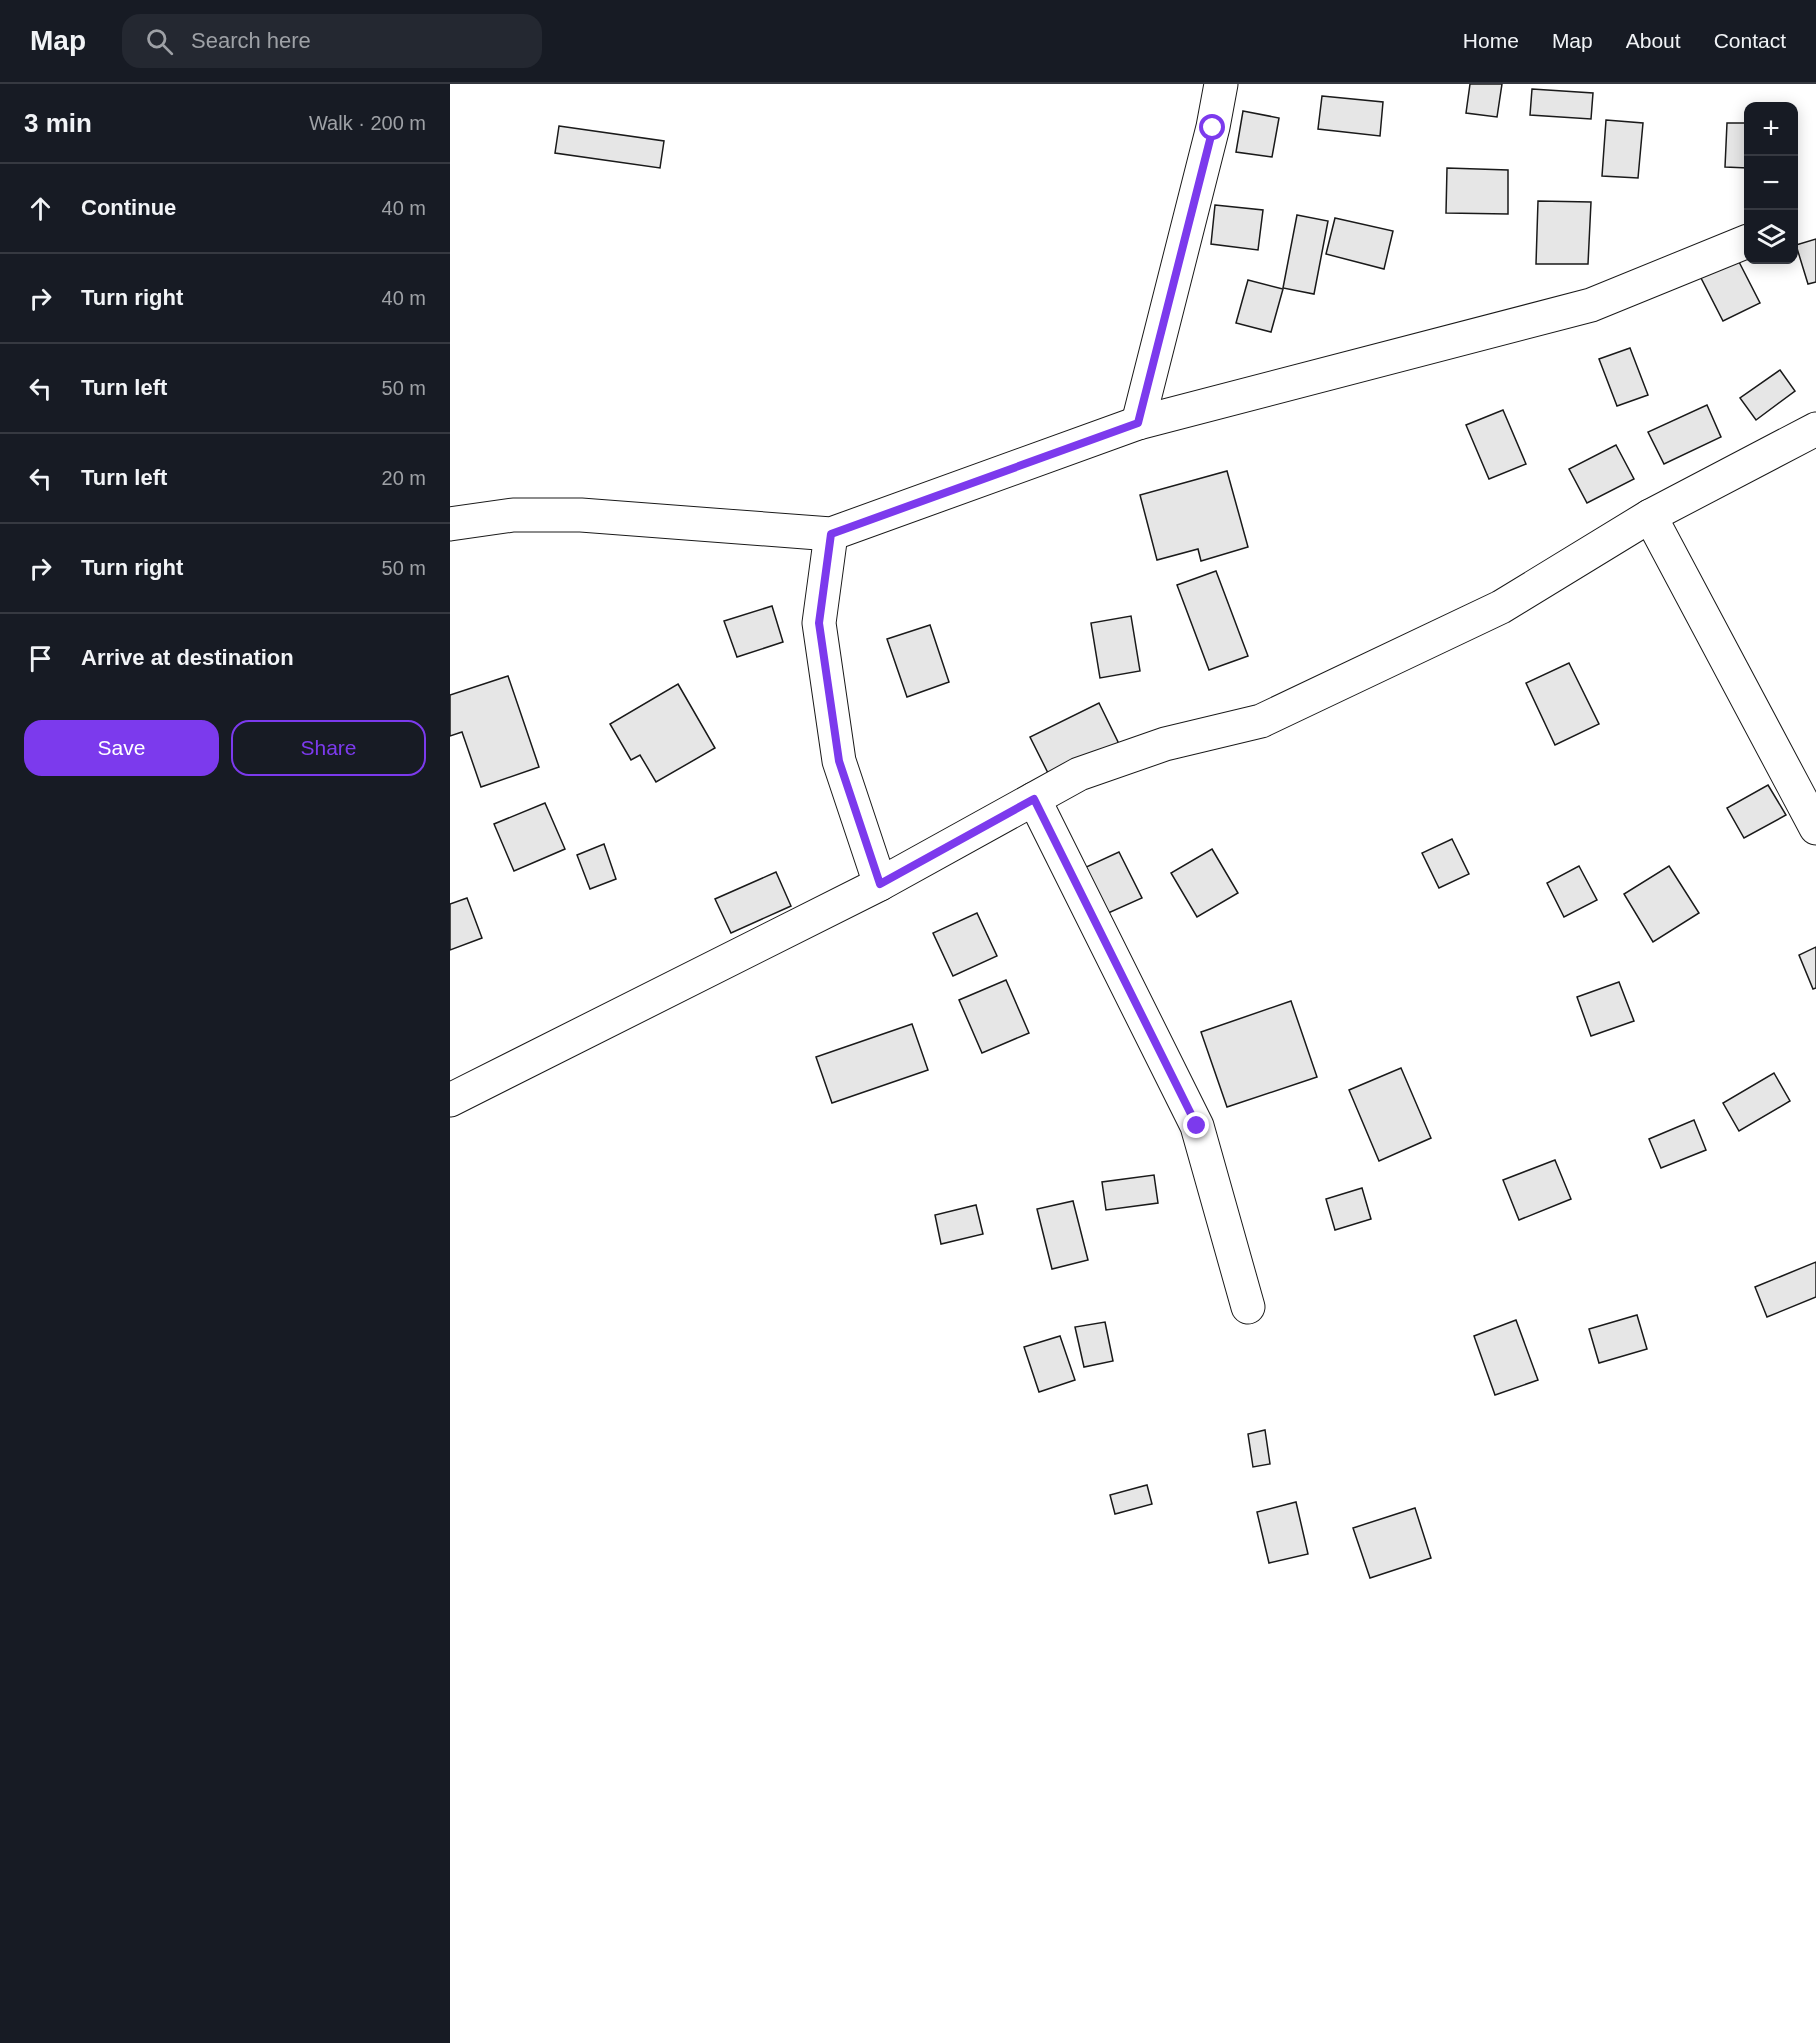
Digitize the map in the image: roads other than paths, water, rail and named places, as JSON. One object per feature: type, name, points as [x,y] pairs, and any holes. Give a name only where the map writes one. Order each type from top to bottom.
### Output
[{"type":"street","points":[[1138,423],[1213,128],[1221,84]]},
{"type":"street","points":[[450,524],[513,515],[581,515],[831,534],[1138,423],[1591,305],[1744,243]]},
{"type":"street","points":[[450,1100],[880,884],[1079,774],[1165,744],[1261,721],[1501,607],[1650,516],[1816,429]]},
{"type":"street","points":[[1650,516],[1816,828]]},
{"type":"street","points":[[831,534],[819,623],[839,761],[880,884]]},
{"type":"street","points":[[1034,799],[1197,1126],[1248,1306]]}]
